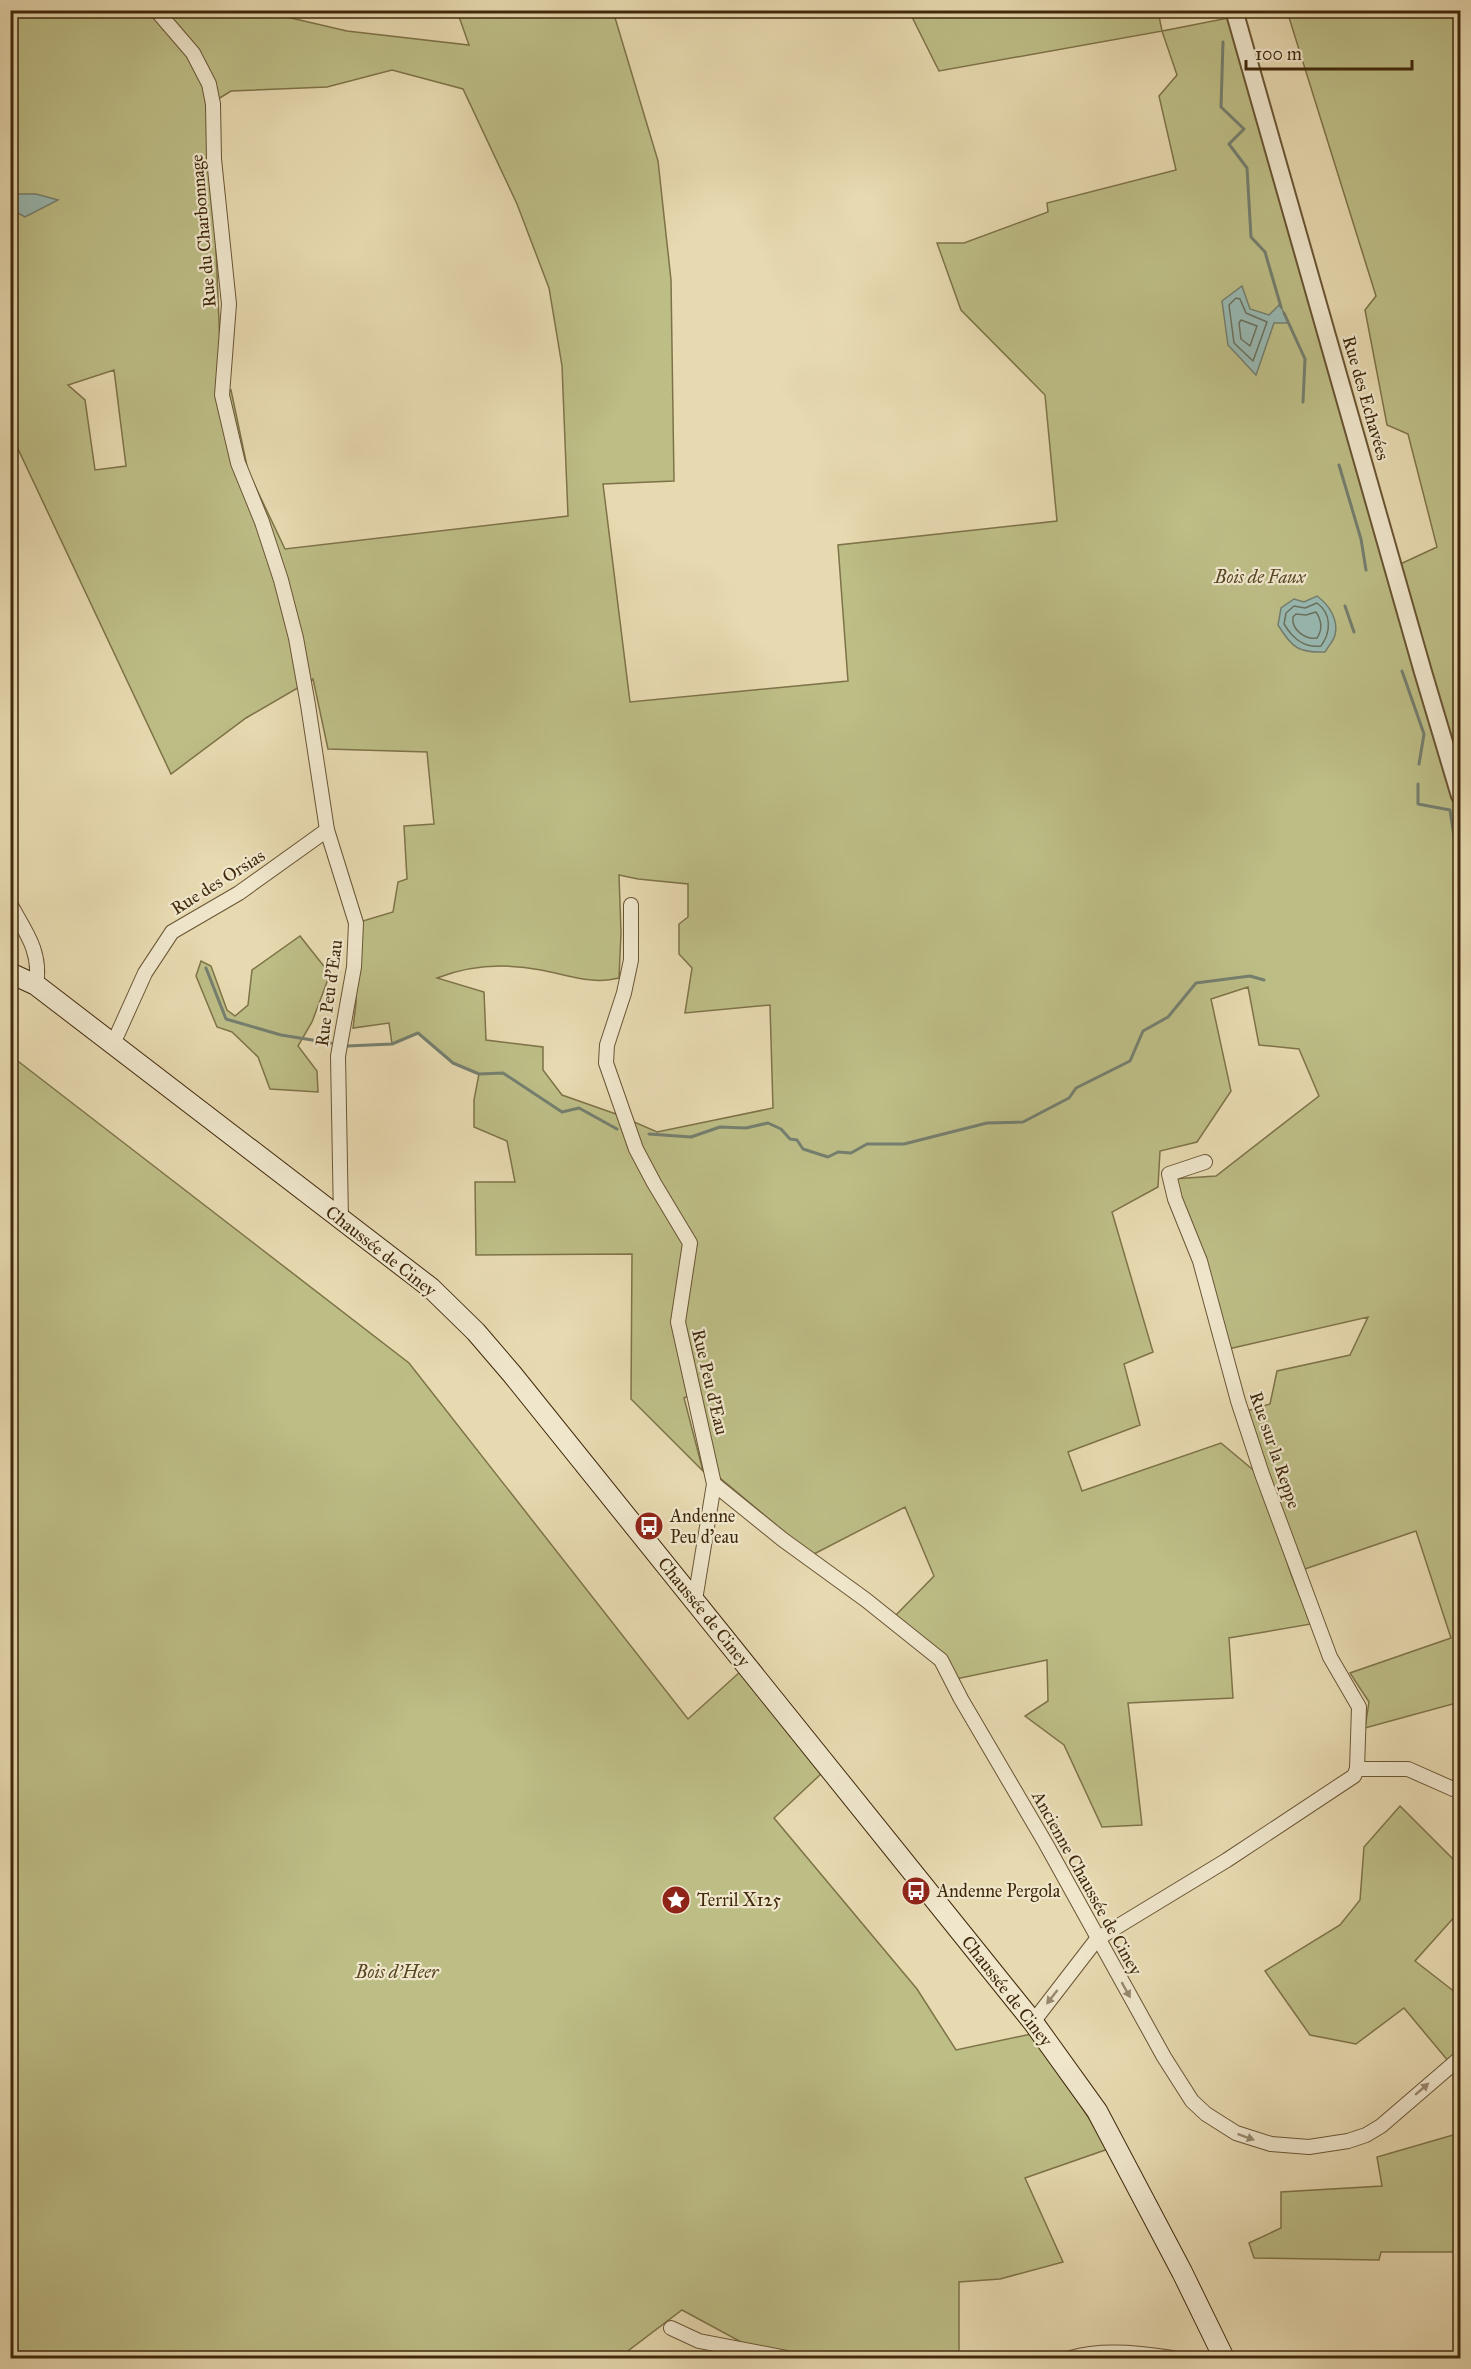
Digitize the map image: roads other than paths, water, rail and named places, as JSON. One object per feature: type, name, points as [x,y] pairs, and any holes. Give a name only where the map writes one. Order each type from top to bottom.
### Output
[{"type":"main road","name":"Chaussée de Ciney","points":[[10,973],[36,985],[431,1288],[476,1332],[695,1600],[1033,2022],[1096,2111],[1224,2358]]},
{"type":"street","name":"Rue du Charbonnage","points":[[156,10],[193,53],[209,84],[213,104],[214,159],[230,304],[222,394],[238,463],[262,522],[281,580],[296,638],[308,705]]},
{"type":"street","name":"Rue des Echavées","points":[[1234,10],[1247,48],[1423,672],[1461,796]]},
{"type":"street","name":"Rue Peu d'Eau","points":[[308,705],[327,830],[356,923],[354,967],[338,1056],[341,1219]]},
{"type":"street","name":"Rue des Orsias","points":[[113,1044],[145,973],[172,932],[239,893],[327,830]]},
{"type":"street","points":[[10,904],[37,956],[39,970],[36,985]]},
{"type":"street","name":"Rue Peu d'Eau","points":[[631,905],[631,960],[624,993],[607,1045],[606,1063],[636,1149],[690,1244],[678,1322],[714,1484],[695,1600]]},
{"type":"street","name":"Rue sur la Reppe","points":[[1205,1162],[1169,1174],[1200,1261],[1238,1401],[1262,1474],[1330,1657],[1359,1707],[1357,1769]]},
{"type":"street","name":"Ancienne Chaussée de Ciney","points":[[714,1484],[782,1539],[866,1599],[941,1660],[1164,2057],[1192,2101],[1222,2124],[1250,2139],[1270,2144],[1309,2147],[1348,2141],[1366,2135],[1381,2126],[1461,2058]]},
{"type":"street","points":[[1033,2022],[1097,1939],[1227,1860],[1353,1776],[1357,1769],[1408,1769],[1461,1792]]},
{"type":"street","points":[[671,2328],[699,2341],[787,2358]]},
{"type":"street","points":[[1071,2358],[1083,2354],[1104,2353],[1172,2358]]},
{"type":"water","points":[[16,194],[36,194],[58,200],[25,217],[14,211]]},
{"type":"water","points":[[1242,286],[1250,309],[1269,315],[1280,304],[1288,323],[1274,323],[1256,375],[1228,345],[1222,301]]},
{"type":"water","points":[[1317,596],[1329,608],[1336,629],[1325,652],[1297,648],[1278,625],[1281,608],[1294,599],[1304,602]]},
{"type":"waterway","points":[[1223,42],[1221,107],[1244,129],[1229,144],[1247,168],[1251,237],[1265,252],[1281,307]]},
{"type":"waterway","points":[[1284,313],[1305,359],[1303,402]]},
{"type":"waterway","points":[[1339,465],[1361,539],[1366,570]]},
{"type":"waterway","points":[[1345,606],[1354,632]]},
{"type":"waterway","points":[[1402,671],[1424,734],[1419,764]]},
{"type":"waterway","points":[[1418,784],[1418,804],[1450,810],[1460,876]]},
{"type":"waterway","points":[[206,968],[226,1019],[281,1035],[331,1043]]},
{"type":"waterway","points":[[649,1134],[691,1137],[720,1127],[746,1128],[768,1123],[781,1129],[790,1139],[797,1140],[803,1149],[828,1157],[838,1152],[851,1153],[867,1144],[904,1144],[987,1123],[1023,1122],[1069,1098],[1076,1088],[1130,1061],[1143,1031],[1168,1017],[1196,983],[1250,976],[1264,980]]},
{"type":"waterway","points":[[347,1046],[392,1044],[418,1033],[453,1063],[479,1074],[503,1073],[562,1112],[579,1108],[617,1129]]},
{"type":"place","name":"Andenne Peu d'eau","points":[[649,1526]]},
{"type":"place","name":"Andenne Pergola","points":[[916,1891]]},
{"type":"place","name":"Terril X125","points":[[676,1900]]},
{"type":"park label","name":"Bois de Faux","points":[[1260,577]]},
{"type":"park label","name":"Bois d'Heer","points":[[397,1972]]}]
